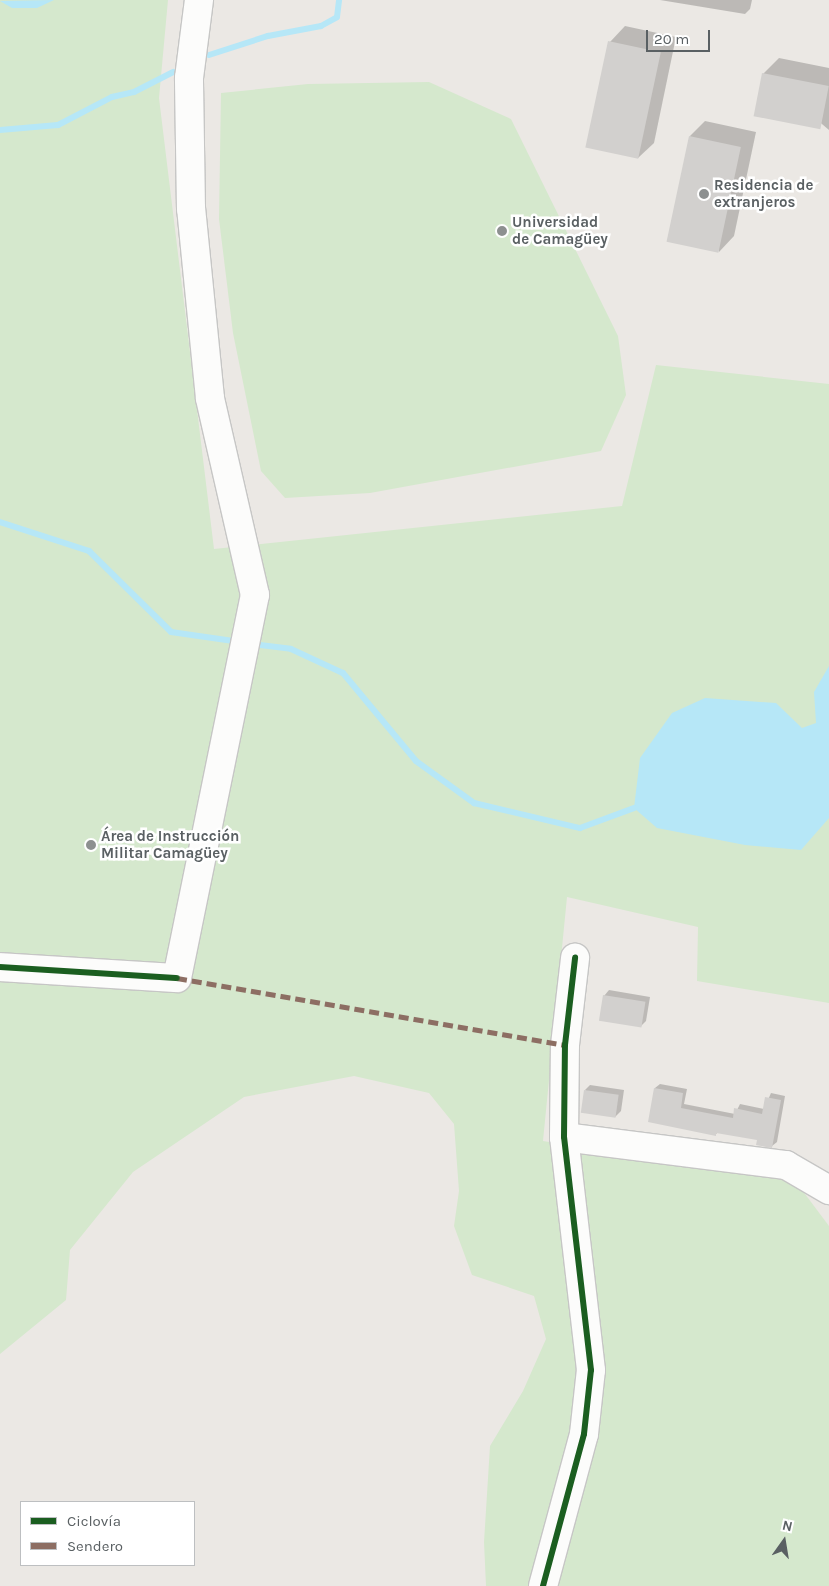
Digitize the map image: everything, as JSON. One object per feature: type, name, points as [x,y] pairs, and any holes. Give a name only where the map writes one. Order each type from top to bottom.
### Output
[{"type":"street","points":[[0,967],[177,978],[255,595],[210,398],[191,209],[189,78],[199,0]]},
{"type":"street","points":[[543,1586],[584,1434],[591,1370],[564,1137],[565,1045],[575,958]]},
{"type":"street","points":[[564,1137],[786,1166],[829,1190]]},
{"type":"green space","points":[[0,0],[168,0],[159,98],[214,549],[622,506],[656,365],[829,384],[829,1003],[697,981],[698,927],[567,897],[543,1141],[796,1182],[829,1226],[829,1586],[486,1586],[484,1542],[490,1446],[523,1391],[546,1339],[534,1296],[472,1275],[454,1226],[459,1191],[454,1124],[429,1093],[354,1076],[244,1097],[133,1172],[70,1250],[66,1300],[0,1354]]},
{"type":"green space","points":[[429,82],[511,119],[618,336],[626,395],[601,451],[370,493],[285,498],[261,471],[233,333],[219,219],[221,93],[308,84]]},
{"type":"water","points":[[54,0],[37,8],[12,8],[0,1]]},
{"type":"water","points":[[829,666],[829,818],[801,850],[745,845],[657,828],[634,808],[640,758],[672,713],[705,698],[776,703],[802,728],[816,723],[814,692]]},
{"type":"building","points":[[608,41],[661,52],[638,159],[585,148]]},
{"type":"building","points":[[762,73],[829,86],[820,129],[754,116]]},
{"type":"building","name":"Residencia de extranjeros","points":[[689,136],[741,147],[718,253],[667,242]]},
{"type":"building","points":[[603,995],[645,1002],[641,1027],[599,1021]]},
{"type":"building","points":[[654,1088],[683,1093],[681,1108],[733,1118],[734,1108],[762,1114],[765,1097],[781,1100],[772,1148],[756,1145],[757,1140],[716,1133],[716,1136],[648,1122]]},
{"type":"building","points":[[584,1090],[619,1095],[615,1118],[581,1113]]},
{"type":"waterway","points":[[209,55],[268,36],[321,26],[337,17],[339,0]]},
{"type":"waterway","points":[[0,130],[58,125],[112,97],[134,92],[173,72]]},
{"type":"waterway","points":[[0,522],[89,551],[171,632],[240,642]]},
{"type":"waterway","points":[[252,644],[291,649],[343,673],[416,761],[474,803],[580,828],[634,808]]},
{"type":"marked path","points":[[177,978],[565,1045]]},
{"type":"cycle path","points":[[543,1586],[584,1434],[591,1370],[564,1137],[565,1045],[575,958]]},
{"type":"cycle path","points":[[0,967],[177,978]]},
{"type":"place","name":"Residencia de extranjeros","points":[[704,194]]},
{"type":"place","name":"Universidad de Camagüey","points":[[502,231]]},
{"type":"place","name":"Área de Instrucción Militar Camagüey","points":[[91,845]]}]
